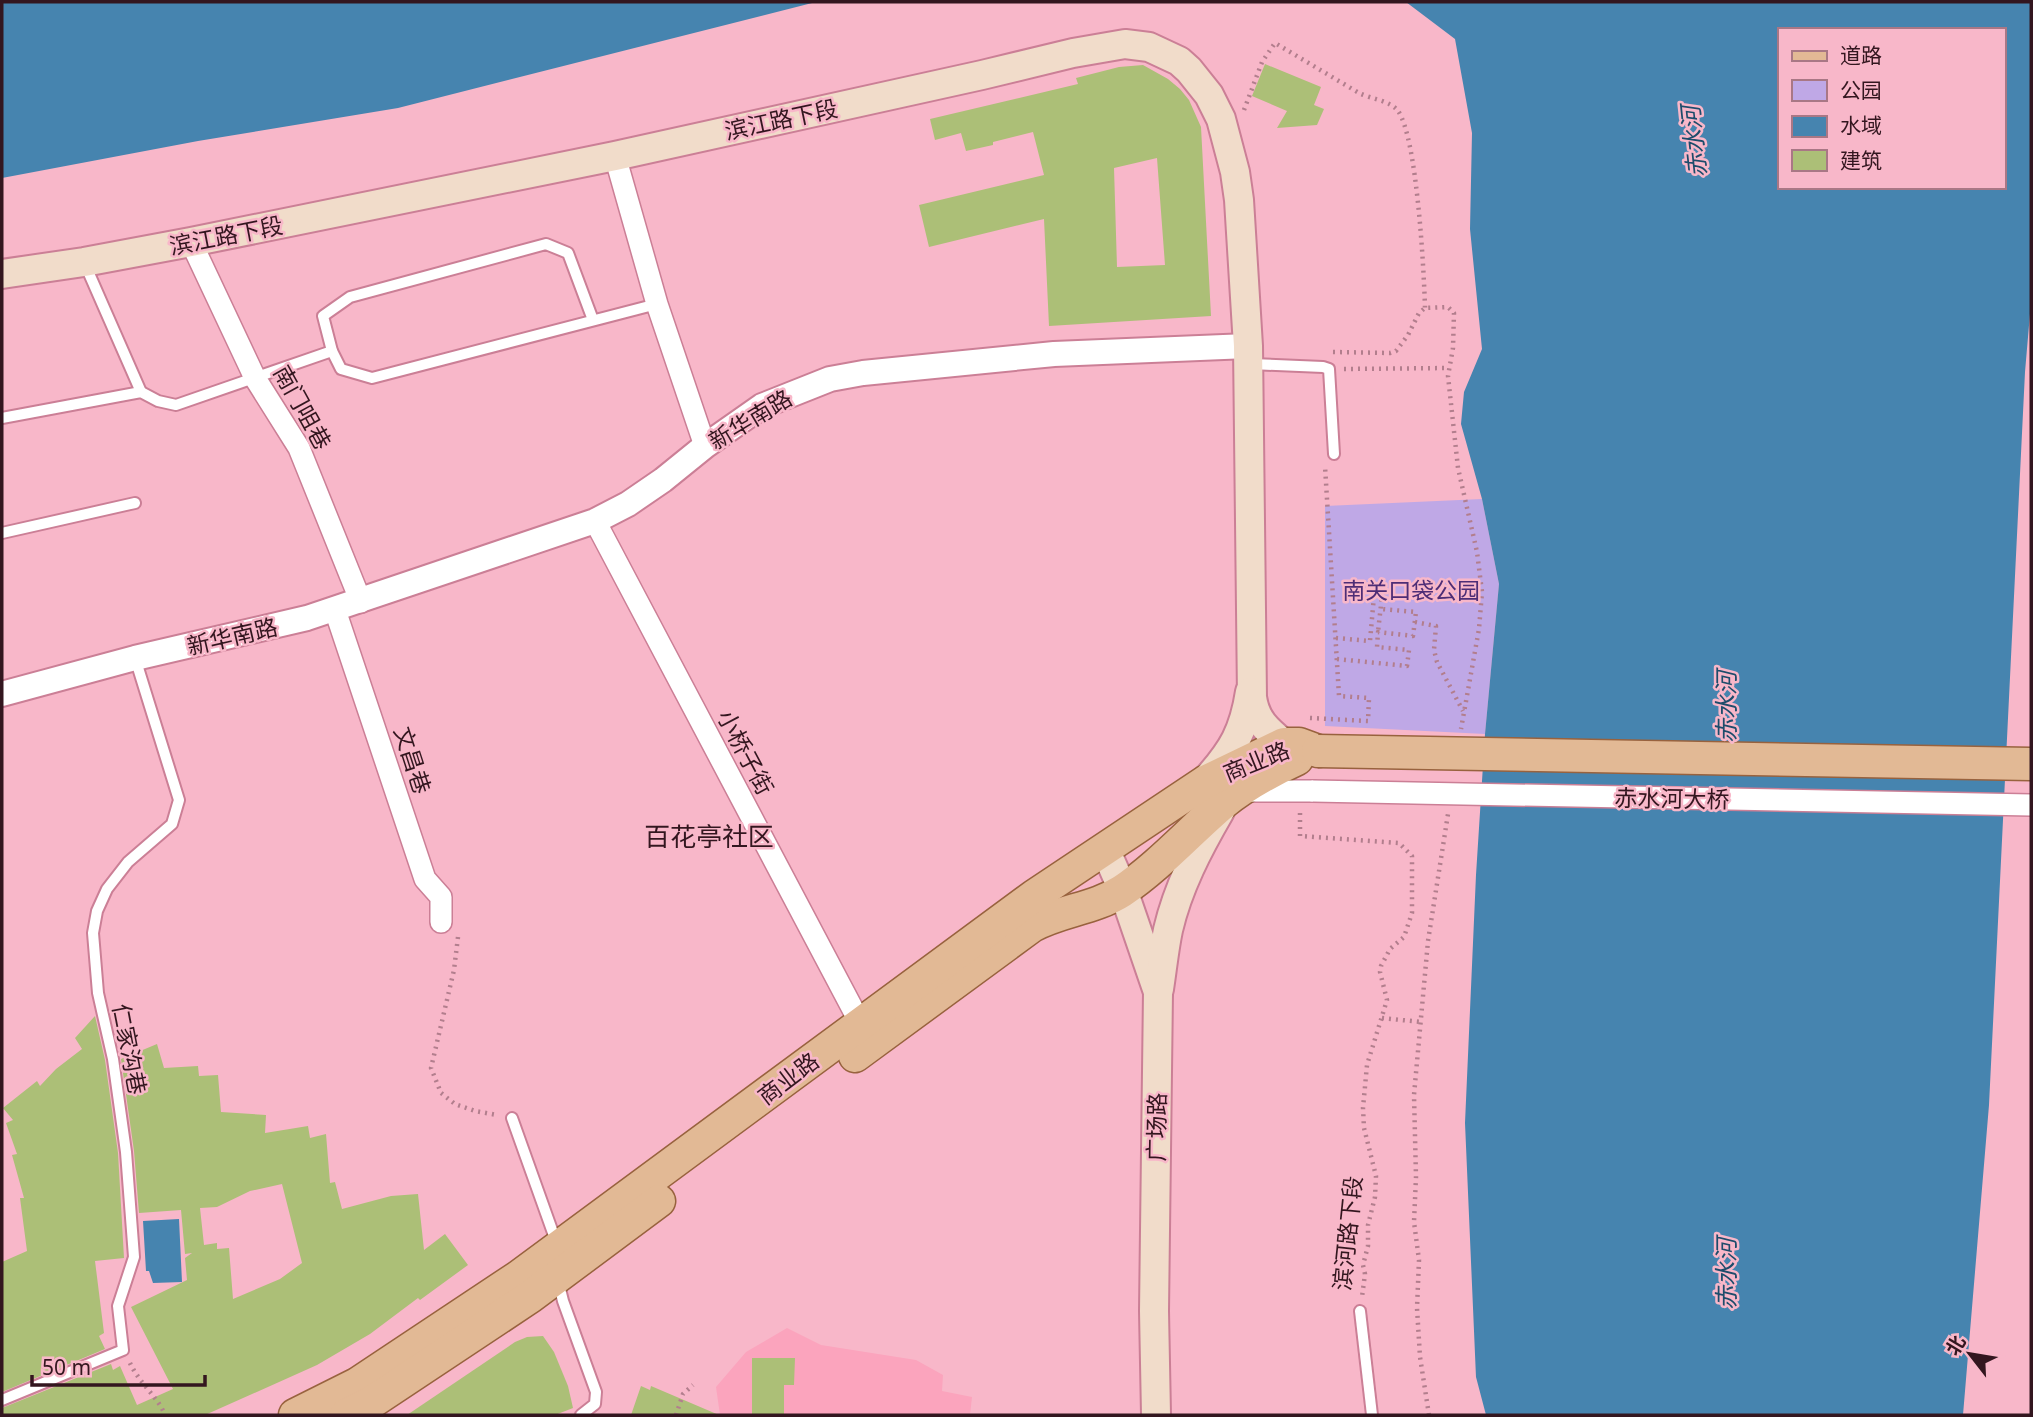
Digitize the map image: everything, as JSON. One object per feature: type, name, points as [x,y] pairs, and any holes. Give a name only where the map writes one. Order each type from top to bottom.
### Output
[{"type":"main road","name":"滨江路下段","points":[[2,274],[191,242],[615,156],[1073,53],[1125,44],[1149,47],[1170,55],[1189,70],[1209,95],[1222,119],[1239,200],[1248,355]]},
{"type":"main road","points":[[1248,355],[1252,683],[1256,716],[1266,729],[1303,747]]},
{"type":"main road","points":[[1158,992],[1168,929],[1192,859],[1223,792],[1228,757],[1238,738],[1252,683]]},
{"type":"main road","name":"商业路","points":[[346,1415],[394,1387],[866,1034],[1034,896],[1105,849],[1223,792],[1267,774],[1303,747]]},
{"type":"main road","name":"赤水河大桥","points":[[1303,747],[2031,764]]},
{"type":"main road","name":"商业路","points":[[866,1034],[1032,926],[1054,915],[1107,900],[1123,890],[1166,857],[1223,792]]},
{"type":"main road","name":"广场路","points":[[1105,849],[1123,890],[1158,992],[1154,1311],[1156,1415]]},
{"type":"main road","name":"商业路","points":[[295,1415],[357,1384],[558,1262]]},
{"type":"street","points":[[615,156],[657,304],[705,446]]},
{"type":"street","name":"南门咀巷","points":[[191,242],[255,378],[299,448],[361,602]]},
{"type":"street","name":"新华南路","points":[[2,694],[135,658],[335,610],[595,520],[628,504],[663,480],[739,421],[783,396],[830,379],[863,373],[1054,354],[1248,355]]},
{"type":"street","name":"小桥子街","points":[[595,520],[866,1034]]},
{"type":"street","name":"文昌巷","points":[[335,610],[421,870],[425,879],[441,897],[450,928]]},
{"type":"street","name":"赤水河大桥","points":[[1223,792],[1307,791],[2031,805]]},
{"type":"lane","points":[[593,320],[568,253],[547,244],[350,297],[323,316],[332,351],[341,369],[372,378],[657,304]]},
{"type":"lane","points":[[85,262],[141,392]]},
{"type":"lane","points":[[2,418],[141,392],[158,401],[176,405],[332,351]]},
{"type":"lane","points":[[1248,355],[1329,369],[1329,455]]},
{"type":"lane","points":[[2,533],[135,503]]},
{"type":"lane","name":"仁家沟巷","points":[[123,1350],[118,1306],[134,1257],[126,1152],[114,1059],[99,1002],[93,933],[97,911],[107,889],[128,862],[172,824],[179,800],[135,658]]},
{"type":"lane","points":[[512,1118],[558,1262],[563,1301],[596,1392],[594,1404],[581,1415]]},
{"type":"lane","name":"滨河路下段","points":[[1360,1311],[1372,1415]]},
{"type":"lane","points":[[2,1400],[123,1350]]},
{"type":"path","points":[[1244,120],[1249,95],[1262,62],[1275,43],[1359,93],[1389,103],[1397,110],[1405,124],[1411,150],[1424,264],[1425,308]]},
{"type":"path","points":[[1329,369],[1449,368]]},
{"type":"path","points":[[1303,747],[1309,718],[1368,721],[1369,698],[1339,696],[1329,455]]},
{"type":"path","points":[[1336,638],[1370,641],[1374,596],[1382,596],[1377,647],[1409,650],[1407,666],[1337,659]]},
{"type":"path","points":[[1378,632],[1413,636],[1415,622],[1416,612],[1381,609]]},
{"type":"path","points":[[1415,622],[1436,626],[1434,650],[1437,662],[1463,713]]},
{"type":"path","name":"滨河路下段","points":[[1307,791],[1300,836],[1399,843],[1412,856],[1412,913],[1404,937],[1390,949],[1381,966],[1387,1000],[1367,1065],[1364,1128],[1376,1176],[1363,1265],[1365,1274],[1360,1311]]},
{"type":"path","points":[[450,928],[454,970],[431,1068],[441,1093],[455,1104],[512,1118]]},
{"type":"path","points":[[1382,1018],[1421,1022]]},
{"type":"path","points":[[123,1350],[137,1379],[165,1415]]},
{"type":"path","points":[[676,1415],[684,1394],[693,1385]]},
{"type":"shaded area","points":[[787,1328],[821,1345],[916,1360],[943,1375],[942,1391],[972,1397],[970,1415],[720,1415],[716,1387],[746,1352]]},
{"type":"green space","name":"南关口袋公园","points":[[1482,499],[1499,584],[1485,734],[1325,726],[1325,506]]},
{"type":"water","points":[[2,2],[816,2],[398,108],[198,141],[2,178]]},
{"type":"water","name":"赤水河","points":[[1406,2],[2031,2],[2031,302],[2025,372],[1989,1105],[1963,1415],[1486,1415],[1476,1377],[1465,1123],[1476,875],[1485,734],[1499,584],[1482,499],[1461,424],[1464,392],[1482,349],[1470,229],[1472,133],[1455,39]]},
{"type":"water","points":[[179,1219],[182,1282],[153,1283],[149,1271],[146,1271],[143,1221]]},
{"type":"building","points":[[1265,64],[1321,87],[1314,105],[1324,109],[1317,125],[1277,128],[1287,111],[1252,96]]},
{"type":"building","points":[[1143,65],[1168,79],[1189,100],[1201,127],[1211,316],[1049,326],[1044,219],[929,247],[919,205],[1044,175],[1033,132],[966,151],[961,133],[935,140],[930,119],[1078,84],[1076,78],[1119,67]],"holes":[[[1157,158],[1165,265],[1117,267],[1114,168]]]},
{"type":"building","points":[[95,1016],[105,1060],[118,1153],[124,1258],[95,1261],[104,1333],[99,1336],[105,1349],[2,1392],[2,1262],[27,1251],[20,1198],[24,1198],[12,1155],[17,1154],[6,1123],[13,1120],[3,1108],[37,1081],[40,1086],[56,1069],[82,1049],[75,1038]]},
{"type":"building","points":[[157,1044],[164,1068],[198,1066],[199,1076],[218,1075],[221,1112],[266,1115],[265,1133],[308,1126],[310,1138],[326,1134],[330,1183],[335,1182],[342,1209],[391,1196],[418,1194],[424,1250],[445,1234],[468,1265],[370,1334],[317,1365],[205,1415],[2,1415],[2,1408],[111,1364],[113,1370],[120,1366],[137,1405],[173,1389],[131,1307],[187,1280],[185,1258],[192,1253],[185,1254],[181,1210],[139,1213],[134,1151],[121,1059]],"holes":[[[282,1184],[302,1263],[280,1279],[233,1299],[229,1248],[217,1249],[217,1243],[204,1245],[200,1208],[217,1207],[250,1191]]]},
{"type":"building","points":[[543,1336],[554,1352],[568,1386],[573,1408],[555,1415],[407,1415],[515,1342],[527,1337]]},
{"type":"building","points":[[752,1358],[795,1358],[794,1385],[784,1385],[784,1415],[752,1415]]},
{"type":"building","points":[[641,1386],[650,1390],[651,1386],[719,1415],[631,1415]]},
{"type":"district","name":"百花亭社区","points":[[709,836]]}]
